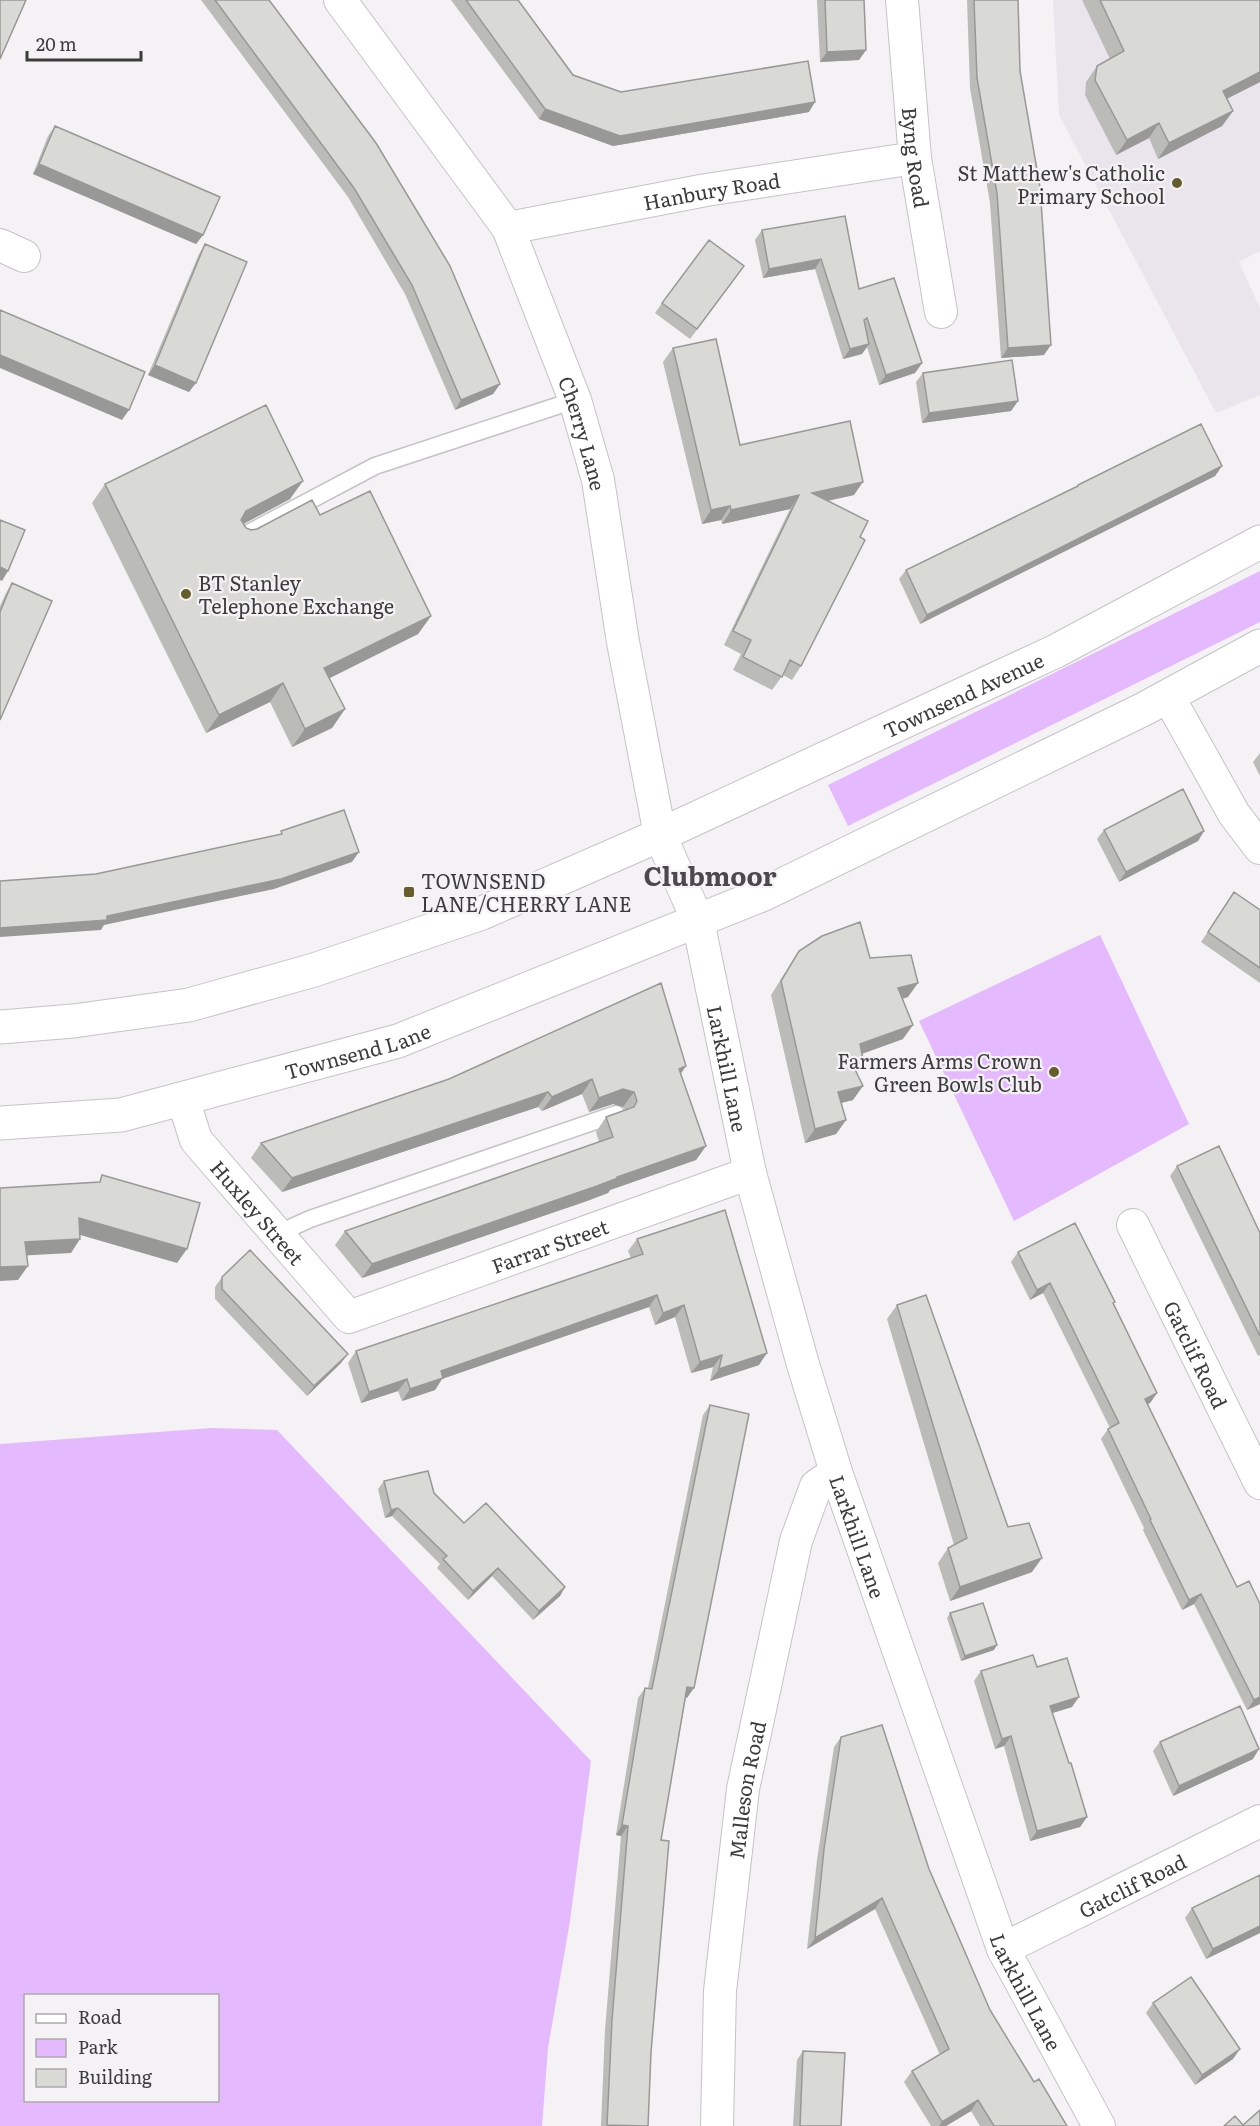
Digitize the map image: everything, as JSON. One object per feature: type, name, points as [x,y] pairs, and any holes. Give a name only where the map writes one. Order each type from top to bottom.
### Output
[{"type":"main road","name":"Townsend Avenue","points":[[660,835],[1056,651],[1260,542]]},
{"type":"main road","points":[[698,921],[764,894],[1168,696],[1260,646]]},
{"type":"main road","points":[[0,1027],[189,1005],[314,970],[482,913],[660,835]]},
{"type":"main road","name":"Townsend Lane","points":[[0,1123],[121,1115],[398,1041],[698,921]]},
{"type":"street","name":"Cherry Lane","points":[[340,0],[508,228],[575,400],[598,480],[622,642],[660,835],[698,921]]},
{"type":"street","name":"Byng Road","points":[[902,0],[915,158],[941,312]]},
{"type":"street","name":"Hanbury Road","points":[[508,228],[706,190],[915,158]]},
{"type":"street","points":[[1168,696],[1234,814],[1260,848]]},
{"type":"street","name":"Larkhill Lane","points":[[698,921],[750,1173],[836,1472],[1003,1949],[1100,2126]]},
{"type":"street","name":"Huxley Street","points":[[183,1099],[196,1140],[349,1317]]},
{"type":"street","name":"Farrar Street","points":[[349,1317],[750,1173]]},
{"type":"street","name":"Gatclif Road","points":[[1133,1225],[1258,1471]]},
{"type":"street","name":"Malleson Road","points":[[717,2126],[720,1991],[743,1789],[796,1541],[816,1486],[836,1472]]},
{"type":"street","name":"Gatclif Road","points":[[1003,1949],[1260,1821]]},
{"type":"lane","points":[[239,538],[375,466],[575,400]]},
{"type":"lane","points":[[277,1234],[310,1219],[616,1114]]},
{"type":"shaded area","name":"St Matthew's Catholic Primary School","points":[[1053,0],[1260,0],[1260,251],[1239,262],[1260,308],[1260,395],[1216,413],[1059,115]]},
{"type":"green space","points":[[1260,571],[1260,622],[848,826],[828,785]]},
{"type":"green space","name":"Farmers Arms Crown Green Bowls Club","points":[[1100,935],[1189,1124],[1014,1221],[919,1021]]},
{"type":"green space","points":[[211,1428],[277,1430],[591,1761],[570,1921],[548,2048],[542,2126],[0,2126],[0,1444]]},
{"type":"building","points":[[0,0],[26,0],[0,59]]},
{"type":"building","points":[[215,0],[269,0],[376,143],[450,266],[500,384],[461,400],[412,285],[354,188]]},
{"type":"building","points":[[466,0],[518,0],[573,75],[621,92],[808,61],[815,102],[620,136],[545,109]]},
{"type":"building","points":[[825,0],[864,0],[866,50],[827,52]]},
{"type":"building","points":[[974,0],[1018,0],[1020,71],[1040,187],[1051,345],[1008,348],[997,193],[977,78]]},
{"type":"building","points":[[1100,0],[1260,0],[1260,72],[1223,91],[1233,111],[1169,143],[1159,123],[1127,140],[1095,80],[1097,66],[1124,51]]},
{"type":"building","points":[[55,126],[220,197],[203,235],[39,164]]},
{"type":"building","points":[[845,216],[859,289],[894,278],[922,363],[886,375],[867,318],[864,320],[869,344],[850,349],[821,259],[769,269],[762,230]]},
{"type":"building","points":[[709,240],[744,266],[697,329],[662,303]]},
{"type":"building","points":[[205,244],[247,262],[196,383],[155,365]]},
{"type":"building","points":[[0,310],[145,372],[129,410],[0,355]]},
{"type":"building","points":[[716,339],[740,445],[850,421],[863,482],[812,493],[868,521],[860,537],[865,540],[801,666],[790,660],[782,677],[743,657],[751,640],[733,631],[799,495],[731,510],[730,506],[711,510],[673,348]]},
{"type":"building","points":[[1012,360],[1018,401],[929,413],[923,373]]},
{"type":"building","name":"BT Stanley Telephone Exchange","points":[[266,405],[303,481],[246,511],[241,520],[246,528],[257,529],[312,500],[320,515],[370,491],[431,616],[324,668],[345,709],[305,729],[283,683],[219,715],[105,484]]},
{"type":"building","points":[[1201,424],[1222,466],[927,615],[906,570]]},
{"type":"building","points":[[0,520],[25,530],[8,571],[0,567]]},
{"type":"building","points":[[12,583],[52,601],[0,720],[0,612]]},
{"type":"building","points":[[1183,789],[1204,831],[1126,872],[1104,830]]},
{"type":"building","points":[[344,810],[359,852],[281,879],[107,916],[107,920],[0,928],[0,881],[96,874],[282,834],[281,831]]},
{"type":"building","points":[[1234,892],[1260,910],[1260,968],[1208,932]]},
{"type":"building","points":[[860,922],[870,958],[911,955],[918,983],[898,988],[913,1025],[860,1044],[863,1059],[850,1059],[863,1086],[838,1092],[846,1120],[815,1129],[781,981],[799,951],[822,936]]},
{"type":"building","points":[[661,983],[686,1066],[679,1069],[706,1146],[372,1264],[345,1231],[613,1137],[606,1117],[634,1107],[637,1101],[634,1092],[623,1089],[599,1098],[592,1079],[552,1097],[548,1092],[292,1178],[261,1143],[449,1079]]},
{"type":"building","points":[[1219,1146],[1260,1233],[1260,1336],[1177,1166]]},
{"type":"building","points":[[102,1175],[200,1203],[187,1249],[79,1218],[80,1239],[25,1242],[28,1266],[0,1267],[0,1188],[100,1182]]},
{"type":"building","points":[[725,1210],[767,1353],[719,1369],[722,1355],[700,1362],[684,1305],[663,1313],[657,1295],[441,1371],[443,1378],[410,1389],[407,1379],[369,1392],[356,1351],[643,1254],[637,1239]]},
{"type":"building","points":[[1075,1223],[1157,1393],[1145,1399],[1237,1587],[1249,1581],[1260,1604],[1260,1697],[1254,1700],[1201,1594],[1189,1600],[1108,1429],[1119,1423],[1050,1283],[1037,1290],[1018,1252]]},
{"type":"building","points":[[250,1250],[348,1354],[314,1386],[222,1289],[222,1277]]},
{"type":"building","points":[[926,1295],[1008,1527],[1029,1523],[1042,1558],[960,1587],[948,1548],[967,1538],[897,1305]]},
{"type":"building","points":[[710,1405],[749,1414],[694,1688],[687,1687],[661,1840],[669,1841],[651,2052],[648,2126],[607,2125],[612,2020],[628,1826],[622,1825],[645,1688],[652,1689]]},
{"type":"building","points":[[428,1471],[434,1493],[464,1523],[486,1503],[565,1587],[539,1611],[498,1568],[473,1591],[443,1559],[447,1556],[398,1508],[391,1510],[384,1481]]},
{"type":"building","points":[[983,1603],[997,1645],[965,1656],[950,1613]]},
{"type":"building","points":[[1033,1655],[1037,1667],[1067,1658],[1079,1697],[1050,1706],[1069,1763],[1071,1763],[1087,1817],[1037,1831],[1011,1736],[1002,1739],[981,1671]]},
{"type":"building","points":[[1240,1706],[1259,1749],[1179,1786],[1160,1742]]},
{"type":"building","points":[[882,1725],[929,1869],[990,2010],[1034,2082],[1039,2079],[1067,2126],[994,2126],[978,2100],[942,2122],[912,2071],[949,2049],[882,1898],[815,1938],[824,1849],[841,1737]]},
{"type":"building","points":[[1260,1875],[1260,1926],[1213,1949],[1192,1908]]},
{"type":"building","points":[[1191,1977],[1240,2049],[1202,2075],[1153,2003]]},
{"type":"building","points":[[803,2051],[845,2053],[841,2126],[800,2126]]},
{"type":"building","points":[[1260,2110],[1260,2126],[1224,2126],[1235,2116],[1243,2125]]},
{"type":"place","name":"St Matthew's Catholic Primary School","points":[[1177,183]]},
{"type":"place","name":"BT Stanley Telephone Exchange","points":[[186,594]]},
{"type":"place","name":"TOWNSEND LANE/CHERRY LANE","points":[[409,892]]},
{"type":"place","name":"Farmers Arms Crown Green Bowls Club","points":[[1054,1072]]},
{"type":"district","name":"Clubmoor","points":[[710,874]]}]
